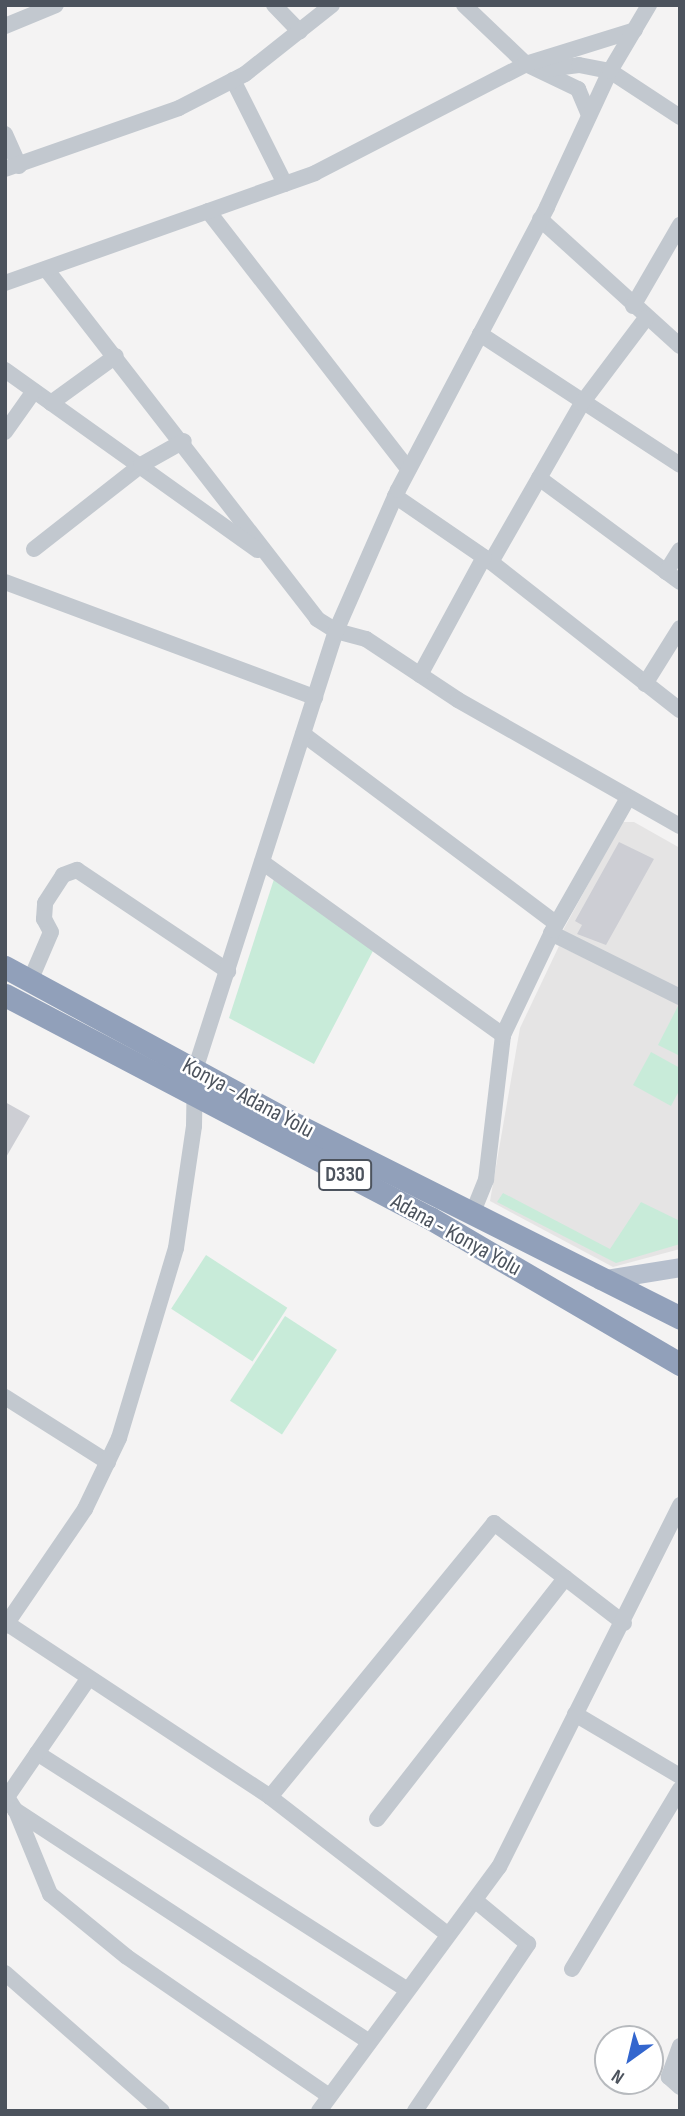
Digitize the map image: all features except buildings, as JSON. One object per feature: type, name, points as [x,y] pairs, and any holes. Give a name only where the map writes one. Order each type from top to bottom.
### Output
[{"type":"highway","name":"Konya - Adana Yolu","points":[[5,967],[195,1070],[600,1280],[680,1318]]},
{"type":"highway","name":"Adana - Konya Yolu","points":[[5,995],[197,1099],[430,1218],[673,1360]]},
{"type":"highway","points":[[673,1360],[680,1330]]},
{"type":"main road","points":[[600,1280],[680,1267]]},
{"type":"street","points":[[5,26],[55,5]]},
{"type":"street","points":[[274,5],[300,32]]},
{"type":"street","points":[[5,134],[12,167],[179,108],[233,80],[300,32],[332,5]]},
{"type":"street","points":[[464,5],[526,64],[541,74],[565,78],[578,89],[589,116]]},
{"type":"street","points":[[447,1934],[270,1797],[6,1624],[85,1509],[108,1462],[177,1248],[197,1099],[195,1070],[336,631],[408,469],[540,219],[610,71],[649,5]]},
{"type":"street","points":[[5,283],[285,184],[526,64],[635,30]]},
{"type":"street","points":[[541,74],[548,68],[579,65],[610,71],[680,117]]},
{"type":"street","points":[[233,80],[285,184]]},
{"type":"street","points":[[208,211],[408,469]]},
{"type":"street","points":[[540,219],[646,318],[680,346]]},
{"type":"street","points":[[633,306],[677,236]]},
{"type":"street","points":[[46,269],[184,441],[317,619],[336,631],[366,639],[420,675],[628,800],[677,818]]},
{"type":"street","points":[[420,675],[582,402],[646,318]]},
{"type":"street","points":[[480,334],[680,465]]},
{"type":"street","points":[[51,403],[116,356]]},
{"type":"street","points":[[5,370],[271,559]]},
{"type":"street","points":[[5,432],[34,391]]},
{"type":"street","points":[[34,549],[141,465],[184,441]]},
{"type":"street","points":[[539,478],[680,582]]},
{"type":"street","points":[[395,496],[487,559],[680,710]]},
{"type":"street","points":[[666,572],[680,550]]},
{"type":"street","points":[[5,582],[315,697]]},
{"type":"street","points":[[645,684],[680,628]]},
{"type":"street","points":[[303,734],[554,928],[680,997]]},
{"type":"street","points":[[473,1212],[486,1180],[503,1035],[554,928],[628,800]]},
{"type":"street","points":[[262,862],[503,1035]]},
{"type":"street","points":[[30,981],[51,932],[44,919],[45,903],[64,875],[77,870],[228,971]]},
{"type":"street","points":[[5,1397],[108,1462]]},
{"type":"street","points":[[319,2111],[447,1934],[477,1902],[624,1623],[680,1505]]},
{"type":"street","points":[[270,1797],[494,1524],[624,1623]]},
{"type":"street","points":[[377,1819],[565,1578]]},
{"type":"street","points":[[9,1800],[88,1679]]},
{"type":"street","points":[[575,1714],[680,1776]]},
{"type":"street","points":[[37,1754],[407,1989]]},
{"type":"street","points":[[572,1969],[680,1789]]},
{"type":"street","points":[[9,1800],[368,2041]]},
{"type":"street","points":[[9,1800],[50,1894],[127,1957],[329,2096]]},
{"type":"street","points":[[415,2111],[528,1944],[477,1902]]},
{"type":"street","points":[[5,1973],[162,2111]]},
{"type":"street","points":[[680,2046],[668,2077],[680,2087]]},
{"type":"shaded area","points":[[622,822],[634,822],[680,848],[680,992],[561,934]]},
{"type":"shaded area","points":[[559,946],[680,1003],[680,1249],[613,1267],[490,1201],[520,1028]]},
{"type":"green space","points":[[275,876],[375,947],[314,1064],[229,1018]]},
{"type":"green space","points":[[678,1006],[680,1007],[680,1056],[658,1045]]},
{"type":"green space","points":[[651,1052],[680,1068],[680,1089],[671,1106],[633,1085]]},
{"type":"green space","points":[[503,1193],[610,1249],[641,1202],[680,1221],[680,1244],[616,1263],[497,1202]]},
{"type":"green space","points":[[206,1255],[287,1308],[252,1362],[171,1309]]},
{"type":"green space","points":[[285,1316],[337,1350],[282,1434],[230,1401]]}]
